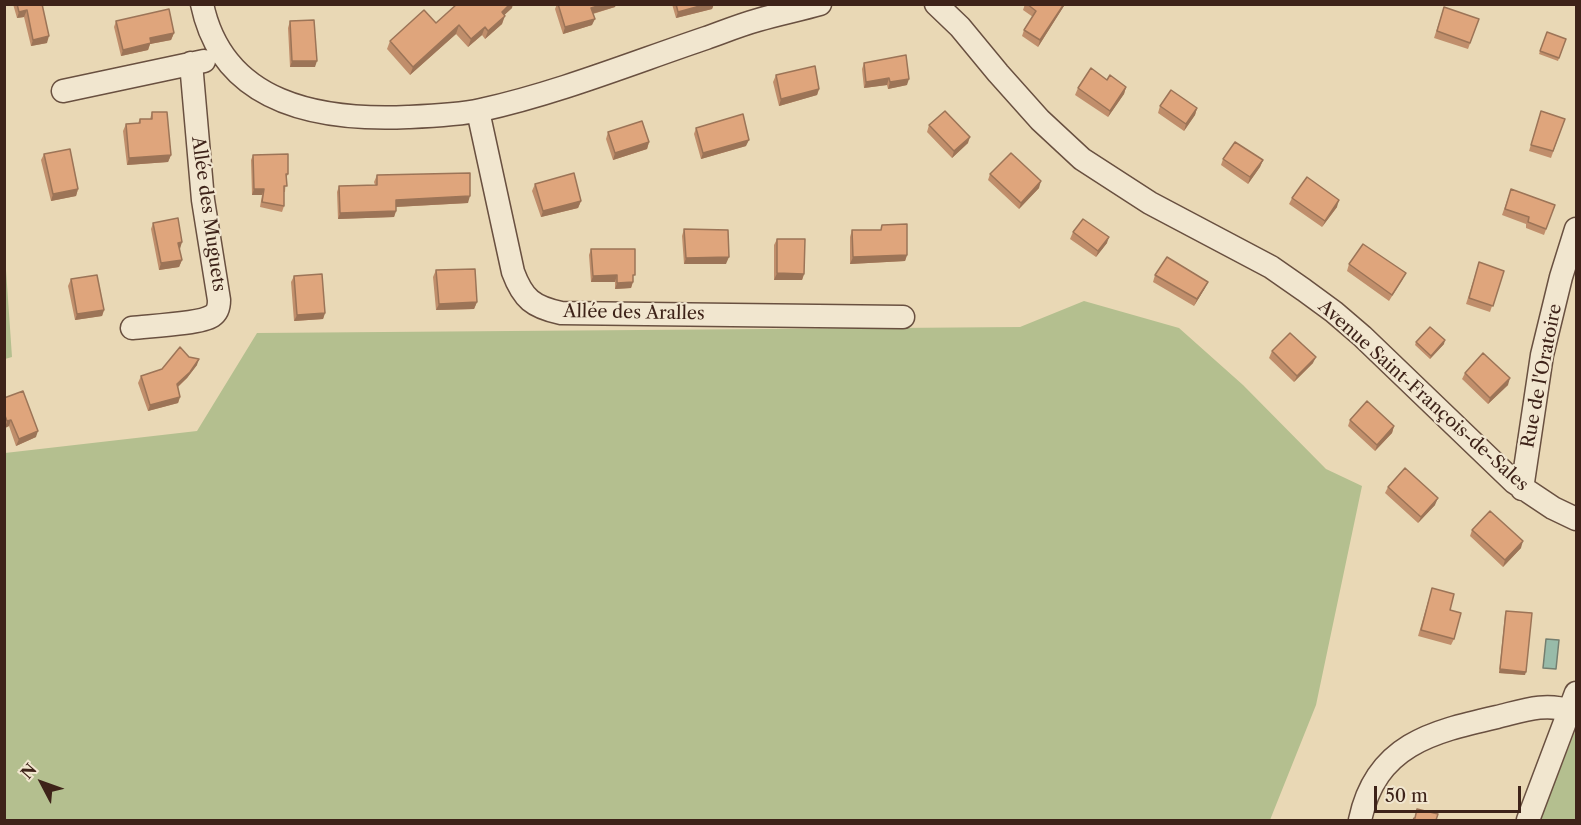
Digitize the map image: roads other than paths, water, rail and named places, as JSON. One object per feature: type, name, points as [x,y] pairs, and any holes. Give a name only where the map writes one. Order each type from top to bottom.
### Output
[{"type":"street","points":[[202,4],[210,32],[223,55],[244,78],[261,90],[279,100],[308,110],[383,118],[478,111],[555,90],[757,20],[820,4]]},
{"type":"street","name":"Avenue Saint-François-de-Sales","points":[[936,4],[960,27],[1040,120],[1082,159],[1150,203],[1271,267],[1334,312],[1362,336],[1506,476],[1522,489],[1576,519]]},
{"type":"street","points":[[63,90],[223,55]]},
{"type":"street","name":"Allée des Muguets","points":[[132,328],[205,319],[216,313],[219,307],[200,177],[191,63]]},
{"type":"street","name":"Allée des Aralles","points":[[478,111],[513,272],[527,297],[544,309],[561,313],[903,317]]},
{"type":"street","name":"Rue de l'Oratoire","points":[[1522,489],[1542,355],[1576,229]]},
{"type":"street","points":[[1360,820],[1370,789],[1379,774],[1403,749],[1453,728],[1536,708],[1573,702]]},
{"type":"street","points":[[1528,820],[1573,702]]}]
